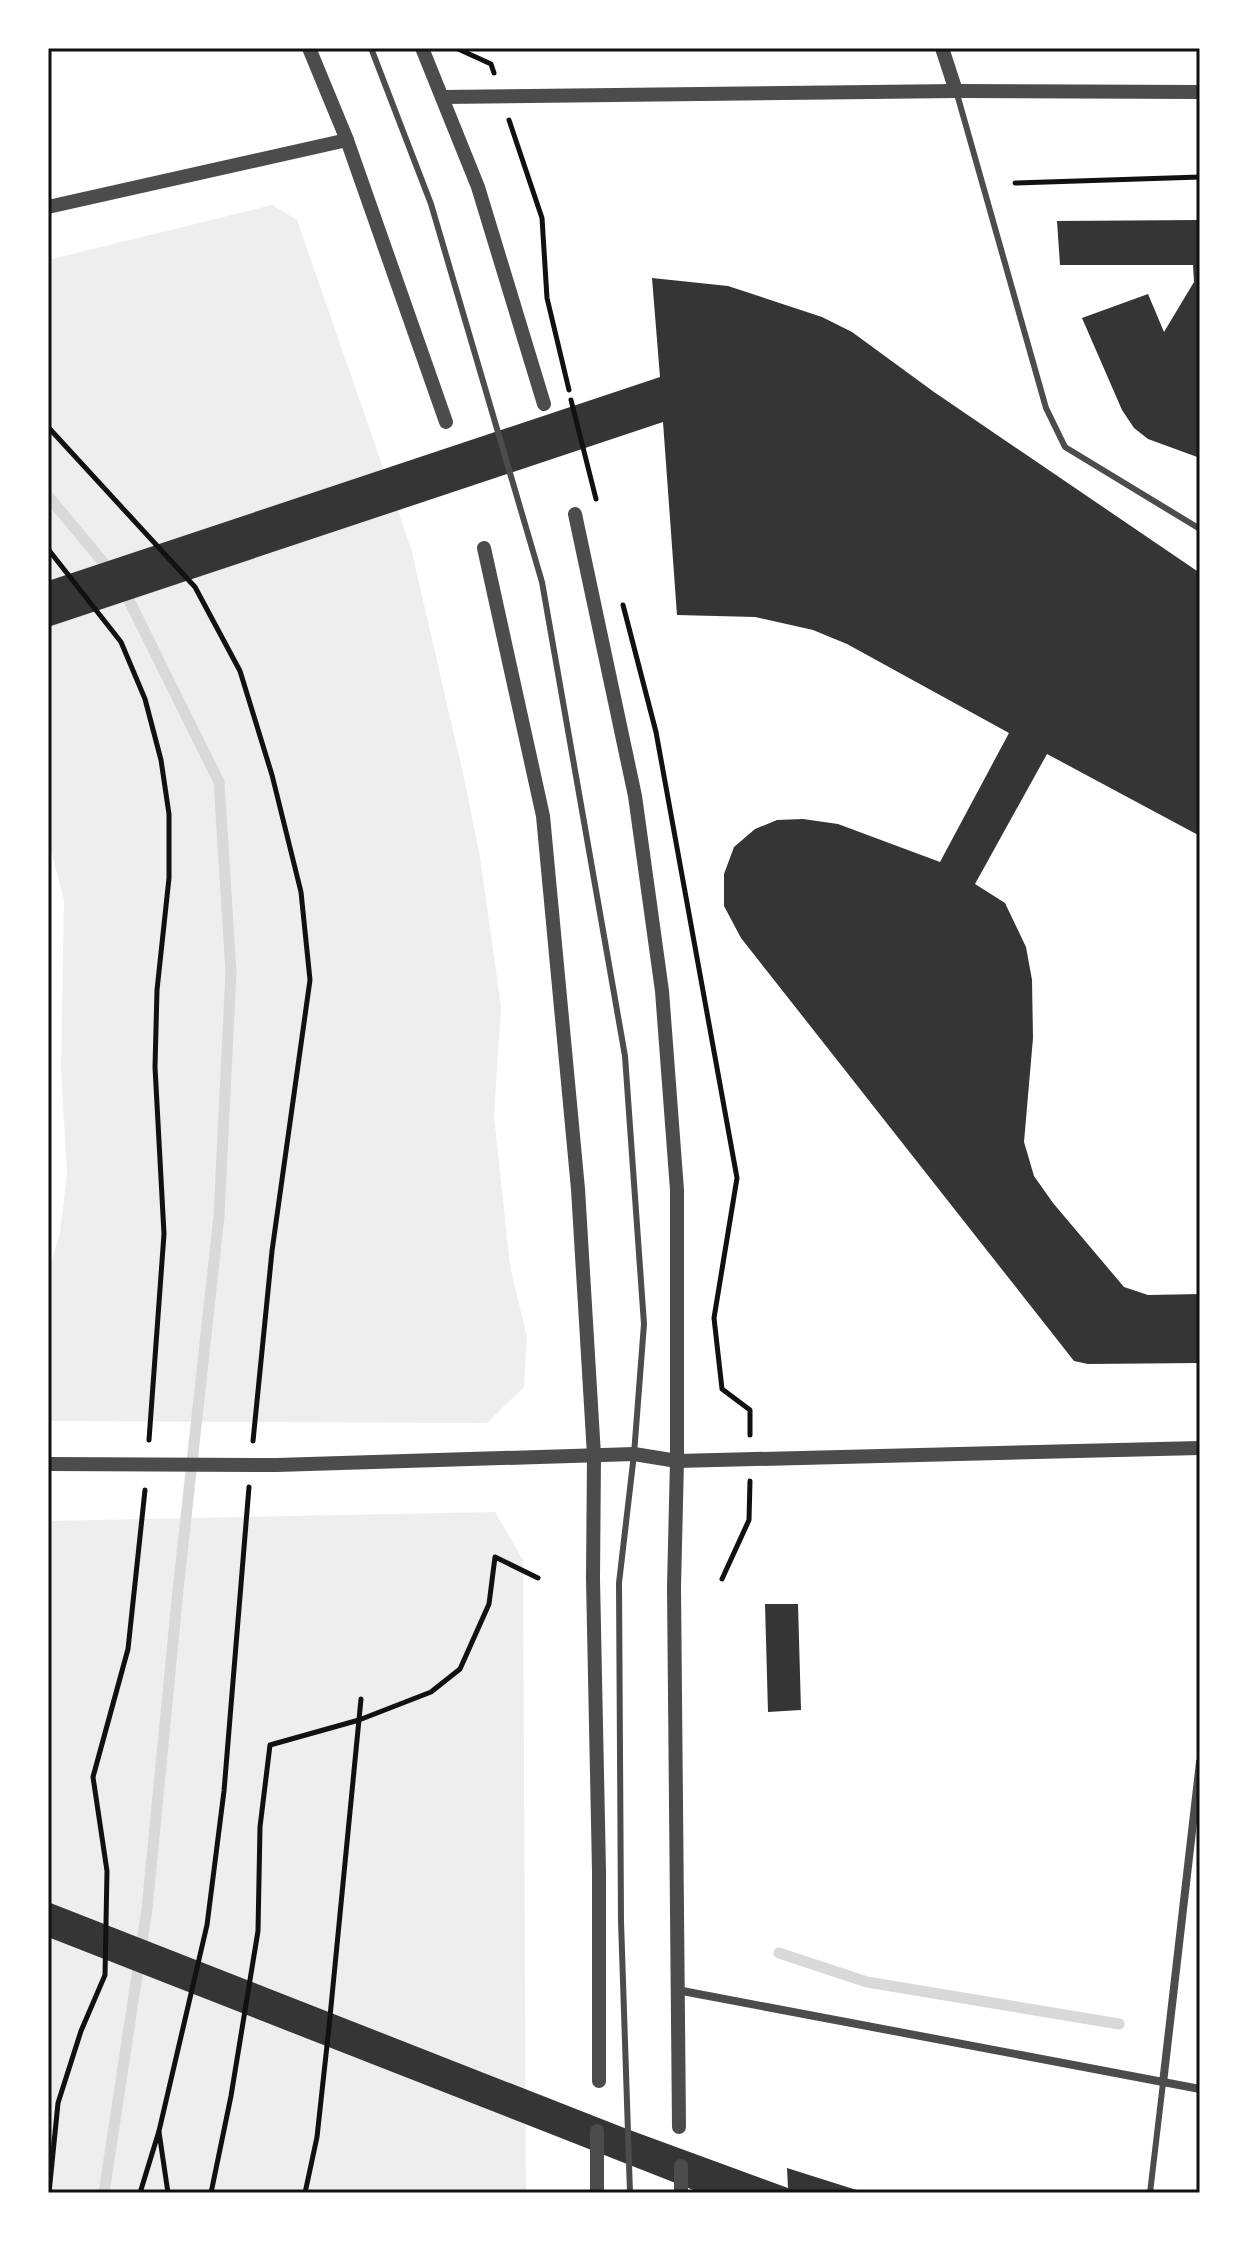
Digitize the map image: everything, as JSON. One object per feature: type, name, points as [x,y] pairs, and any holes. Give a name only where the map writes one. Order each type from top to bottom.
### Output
[{"type":"street","points":[[309,48],[347,140],[446,422]]},
{"type":"street","points":[[422,48],[478,187],[544,404]]},
{"type":"street","points":[[942,48],[956,91]]},
{"type":"street","points":[[442,97],[956,91],[1200,92]]},
{"type":"street","points":[[48,207],[347,140]]},
{"type":"street","points":[[575,514],[635,796],[662,991],[677,1190],[674,1587],[679,2127]]},
{"type":"street","points":[[484,548],[543,816],[578,1189],[594,1455],[599,2081]]},
{"type":"street","points":[[48,1464],[277,1465],[634,1454],[677,1461],[1200,1448]]},
{"type":"street","points":[[1163,2083],[1200,1762]]},
{"type":"street","points":[[677,1990],[1200,2089]]},
{"type":"street","points":[[597,2131],[597,2193]]},
{"type":"street","points":[[681,2166],[681,2193]]},
{"type":"lane","points":[[371,48],[431,204],[542,582],[625,1056],[644,1324],[634,1454],[619,1583],[621,1921],[630,2193]]},
{"type":"lane","points":[[956,91],[1042,394],[1065,447],[1200,529]]},
{"type":"lane","points":[[1150,2193],[1163,2083]]},
{"type":"path","points":[[1015,183],[1200,177]]},
{"type":"path","points":[[48,427],[195,587],[240,671],[272,775],[301,892],[310,980],[272,1251],[253,1446]]},
{"type":"path","points":[[48,549],[121,642],[145,699],[161,760],[169,814],[169,878],[157,990],[155,1067],[164,1234],[148,1450]]},
{"type":"path","points":[[140,2193],[159,2131],[207,1925],[224,1791],[250,1476]]},
{"type":"path","points":[[49,2193],[58,2103],[81,2031],[105,1975],[107,1871],[93,1777],[128,1649],[146,1482]]},
{"type":"path","points":[[211,2193],[231,2096],[258,1931],[260,1827],[270,1745],[359,1720],[431,1692],[460,1669],[489,1604],[495,1557],[538,1578]]},
{"type":"path","points":[[305,2193],[317,2137],[361,1699]]},
{"type":"path","points":[[159,2131],[168,2193]]},
{"type":"shaded area","points":[[272,205],[297,220],[411,548],[480,857],[501,1007],[494,1115],[510,1266],[527,1337],[524,1387],[487,1423],[48,1421],[48,1272],[60,1233],[67,1173],[61,1068],[64,901],[48,838],[48,260]]},
{"type":"shaded area","points":[[495,1512],[523,1560],[526,2193],[48,2193],[48,1521]]},
{"type":"building","points":[[1200,220],[1200,458],[1148,439],[1134,428],[1122,410],[1082,318],[1148,294],[1164,332],[1194,282],[1193,265],[1060,265],[1057,221]]},
{"type":"building","points":[[652,278],[728,286],[822,317],[852,332],[934,392],[1200,573],[1200,836],[1047,754],[975,884],[1005,903],[1026,947],[1032,980],[1033,1038],[1024,1142],[1034,1176],[1124,1287],[1148,1295],[1200,1294],[1200,1363],[1088,1364],[1074,1361],[741,938],[724,906],[724,874],[734,847],[755,829],[777,820],[803,819],[838,824],[940,862],[1009,733],[847,644],[813,630],[755,617],[677,615],[663,422],[48,627],[48,581],[660,377]]},
{"type":"building","points":[[765,1604],[798,1604],[801,1710],[768,1712]]},
{"type":"building","points":[[48,1902],[627,2129],[788,2188],[787,2168],[866,2193],[701,2193],[48,1937]]},
{"type":"waterway","points":[[48,496],[113,574]]},
{"type":"waterway","points":[[104,2193],[147,1909],[219,1216],[231,972],[219,782],[123,588]]},
{"type":"waterway","points":[[779,1953],[867,1982],[1119,2024]]}]
